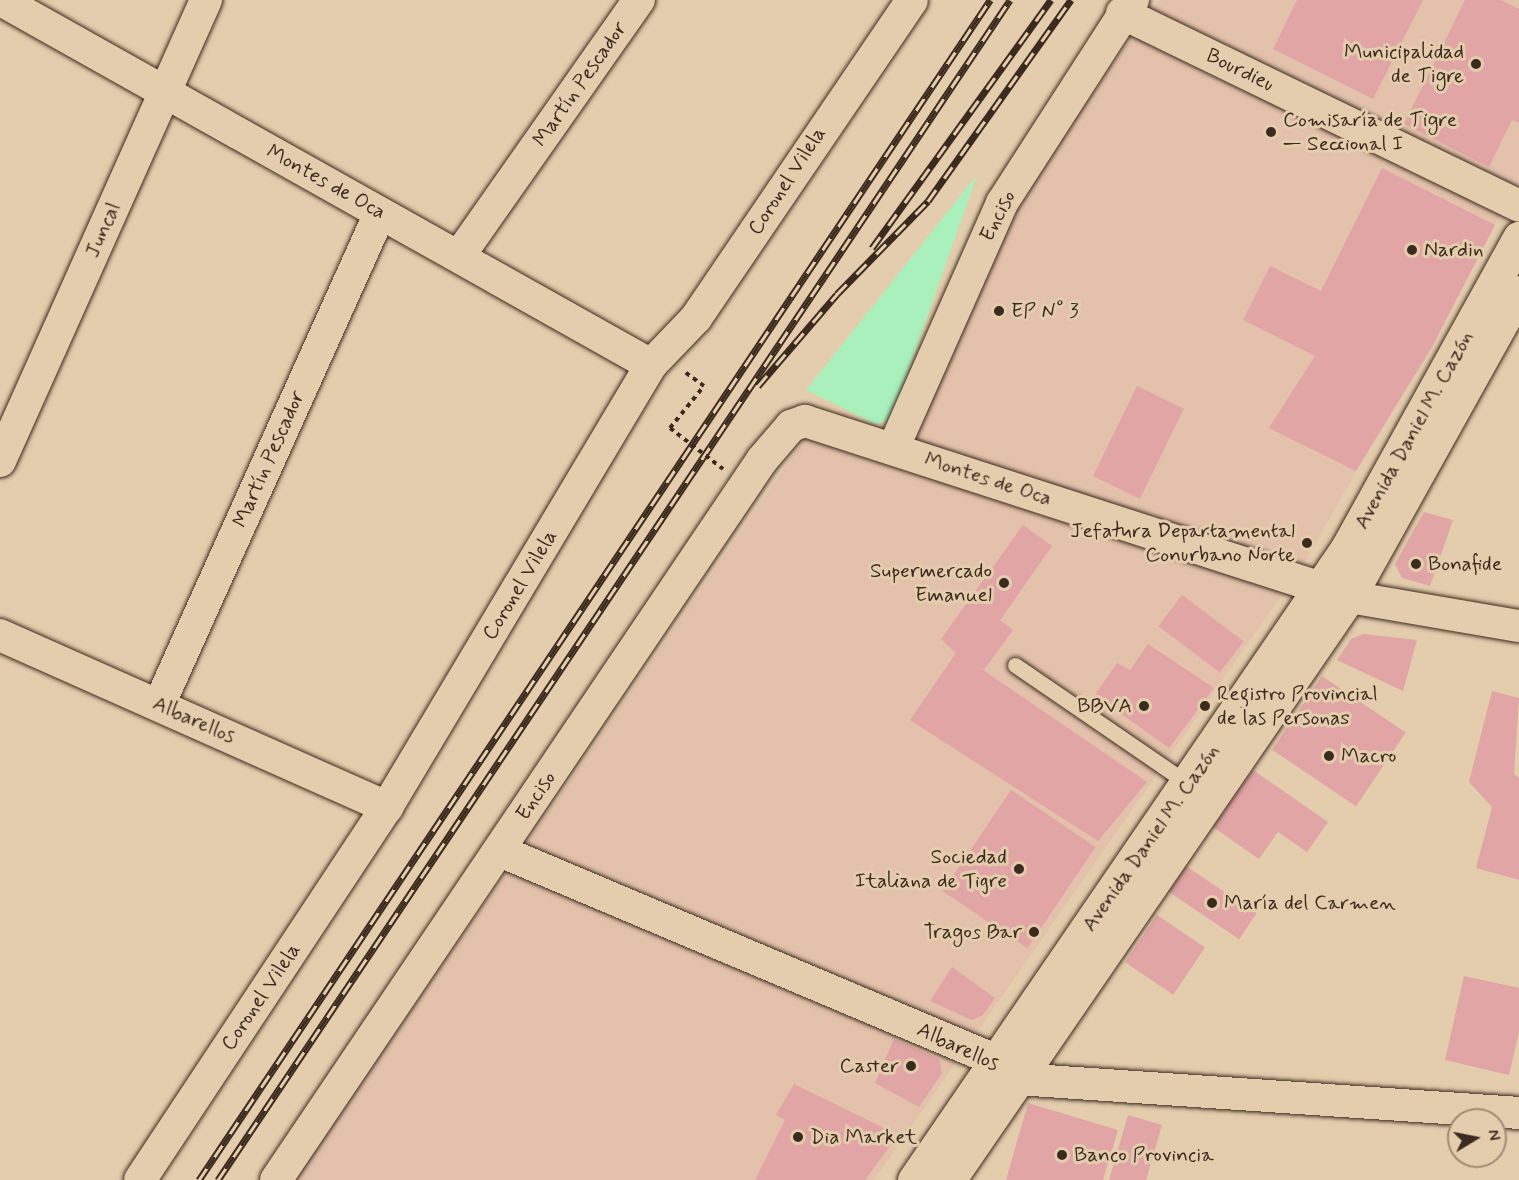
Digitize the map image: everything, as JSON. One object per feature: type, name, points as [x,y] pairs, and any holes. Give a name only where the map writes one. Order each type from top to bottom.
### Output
[{"type":"main road","name":"Avenida Daniel M. Cazón","points":[[949,1180],[1006,1069],[1190,784],[1336,591],[1519,238]]},
{"type":"main road","name":"Avenida Daniel M. Cazón","points":[[914,1180],[1006,1069],[1336,591],[1519,292]]},
{"type":"street","name":"Montes de Oca","points":[[1,0],[662,371]]},
{"type":"street","name":"Juncal","points":[[0,461],[206,0]]},
{"type":"street","name":"Martín Pescador","points":[[459,256],[639,0]]},
{"type":"street","name":"Coronel Vilela","points":[[140,1180],[387,807],[696,318],[912,0]]},
{"type":"street","name":"Bourdieu","points":[[1128,7],[1519,206]]},
{"type":"street","name":"Enciso","points":[[893,449],[1002,203],[1128,7]]},
{"type":"street","name":"Martín Pescador","points":[[159,705],[380,213]]},
{"type":"street","name":"Montes de Oca","points":[[805,421],[1336,591],[1519,627]]},
{"type":"street","name":"Enciso","points":[[276,1180],[762,460],[791,426],[805,421]]},
{"type":"street","name":"Albarellos","points":[[0,634],[387,807]]},
{"type":"street","name":"Albarellos","points":[[500,851],[1006,1069],[1519,1113]]},
{"type":"lane","points":[[1016,665],[1190,784]]},
{"type":"path","points":[[662,371],[679,368],[705,386],[670,428],[723,469]]},
{"type":"shaded area","points":[[1159,0],[1519,0],[1519,181],[1306,560],[874,1180],[295,1180],[809,433],[901,462],[1003,219]]},
{"type":"green space","points":[[977,175],[891,420],[875,424],[806,390]]},
{"type":"building","points":[[1297,0],[1423,0],[1373,99],[1273,49]]},
{"type":"building","name":"Municipalidad de Tigre","points":[[1465,0],[1501,0],[1519,9],[1519,123],[1512,120],[1489,167],[1404,124]]},
{"type":"building","points":[[1382,168],[1495,225],[1432,347],[1356,471],[1269,428],[1315,356],[1243,320],[1270,266],[1321,291]]},
{"type":"building","points":[[1137,386],[1184,409],[1140,499],[1093,476]]},
{"type":"building","points":[[1424,512],[1453,520],[1430,586],[1402,578],[1395,564]]},
{"type":"building","points":[[1023,525],[1052,546],[1000,620],[1013,630],[984,670],[977,666],[1147,782],[1098,841],[910,720],[956,653],[941,639]]},
{"type":"building","points":[[1182,595],[1243,641],[1220,672],[1159,626]]},
{"type":"building","points":[[1363,634],[1417,640],[1403,691],[1337,660],[1351,639]]},
{"type":"building","points":[[1148,644],[1214,688],[1169,748],[1095,695],[1117,663],[1130,670]]},
{"type":"building","points":[[1322,676],[1406,732],[1356,806],[1272,750]]},
{"type":"building","points":[[1492,691],[1519,698],[1514,774],[1519,778],[1519,880],[1476,868],[1492,807],[1469,782]]},
{"type":"building","points":[[1253,770],[1328,822],[1307,852],[1278,832],[1259,859],[1213,827]]},
{"type":"building","name":"Sociedad Italiana de Tigre","points":[[1011,790],[1096,847],[1027,948],[943,891]]},
{"type":"building","name":"María del Carmen","points":[[1186,866],[1256,914],[1239,939],[1169,892]]},
{"type":"building","points":[[1157,915],[1205,947],[1173,995],[1125,962]]},
{"type":"building","points":[[952,967],[995,998],[983,1015],[972,1020],[930,1001]]},
{"type":"building","points":[[1464,976],[1519,988],[1519,1032],[1509,1075],[1445,1060]]},
{"type":"building","name":"Caster","points":[[894,1039],[939,1059],[942,1073],[919,1107],[875,1083]]},
{"type":"building","points":[[794,1084],[898,1135],[865,1180],[755,1180],[785,1120],[776,1115]]},
{"type":"building","name":"Banco Provincia","points":[[1028,1103],[1118,1130],[1103,1180],[1006,1180]]},
{"type":"building","points":[[1128,1115],[1162,1125],[1146,1180],[1109,1180]]},
{"type":"railway","points":[[199,1180],[990,0]]},
{"type":"railway","points":[[218,1180],[1010,0]]},
{"type":"railway","points":[[872,248],[1051,0]]},
{"type":"railway","points":[[758,386],[837,294],[928,201],[1071,0]]},
{"type":"place","name":"Municipalidad de Tigre","points":[[1476,64]]},
{"type":"place","name":"Comisaría de Tigre — Seccional I","points":[[1271,132]]},
{"type":"place","name":"Nardin","points":[[1412,250]]},
{"type":"place","name":"EP N° 3","points":[[999,311]]},
{"type":"place","name":"Jefatura Departamental Conurbano Norte","points":[[1307,543]]},
{"type":"place","name":"Bonafide","points":[[1416,564]]},
{"type":"place","name":"Supermercado Emanuel","points":[[1004,583]]},
{"type":"place","name":"BBVA","points":[[1144,706]]},
{"type":"place","name":"Registro Provincial de las Personas","points":[[1205,706]]},
{"type":"place","name":"Macro","points":[[1329,756]]},
{"type":"place","name":"Sociedad Italiana de Tigre","points":[[1019,869]]},
{"type":"place","name":"María del Carmen","points":[[1212,903]]},
{"type":"place","name":"Tragos Bar","points":[[1034,932]]},
{"type":"place","name":"Caster","points":[[911,1066]]},
{"type":"place","name":"Dia Market","points":[[798,1137]]},
{"type":"place","name":"Banco Provincia","points":[[1062,1155]]}]
